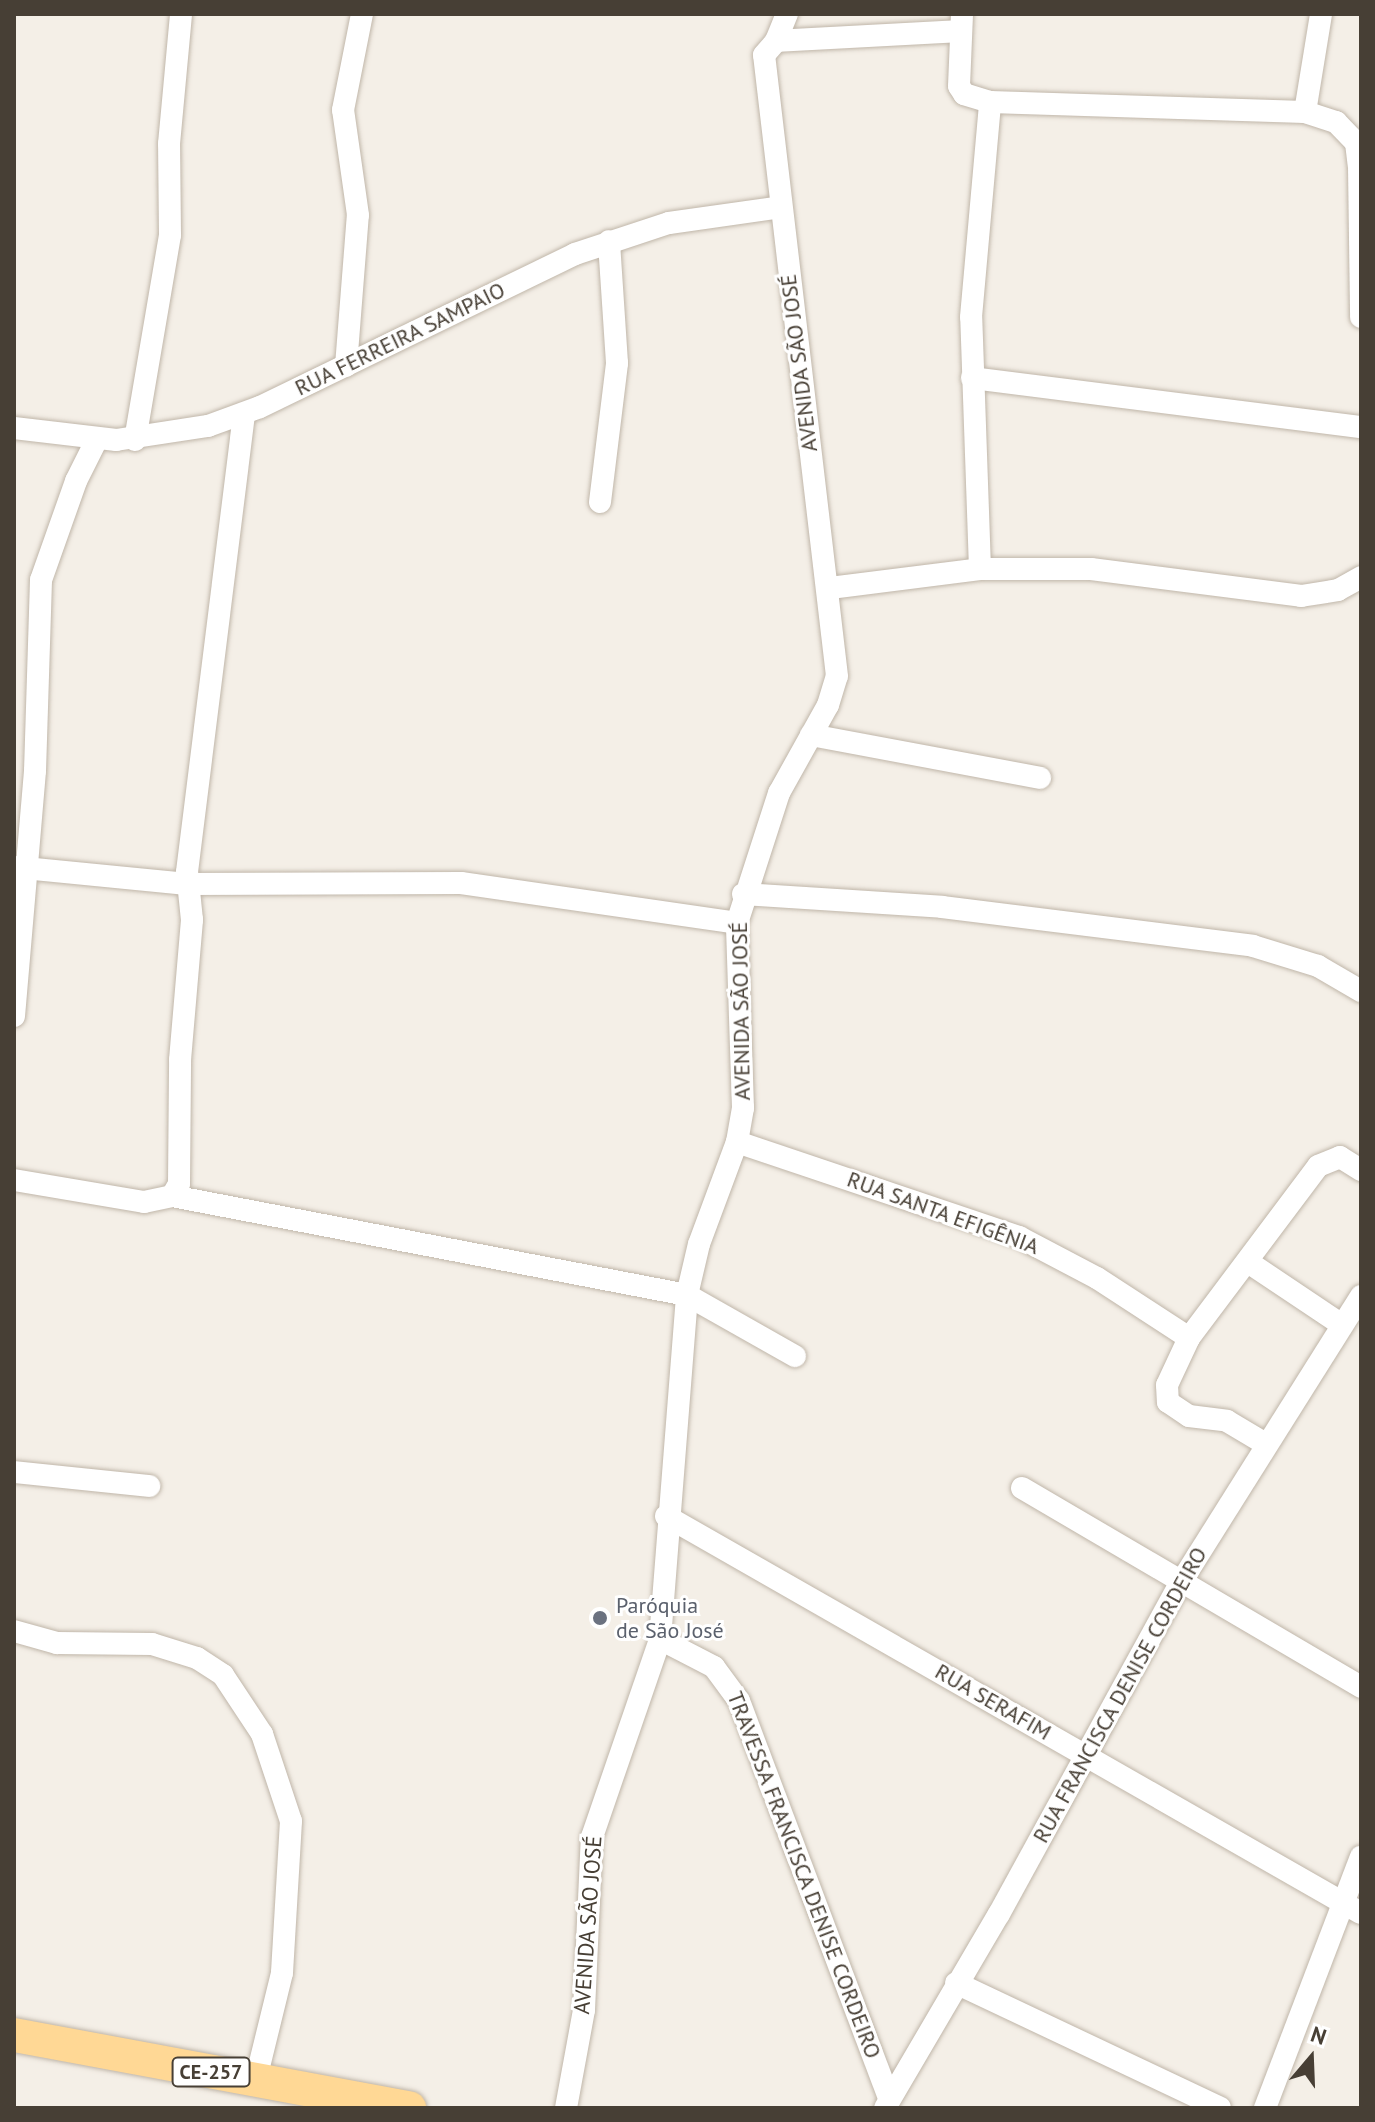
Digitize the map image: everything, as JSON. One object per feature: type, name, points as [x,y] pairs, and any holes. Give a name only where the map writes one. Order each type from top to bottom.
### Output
[{"type":"main road","name":"CE-257","points":[[14,2035],[409,2108]]},
{"type":"street","points":[[135,440],[170,235],[169,144],[181,14]]},
{"type":"street","points":[[346,366],[358,215],[343,110],[362,14]]},
{"type":"street","points":[[787,14],[776,41],[961,22],[959,86],[964,94],[990,102],[1305,112],[1336,122],[1356,143],[1361,317]]},
{"type":"street","points":[[1305,112],[1321,14]]},
{"type":"street","name":"AVENIDA SÃO JOSÉ","points":[[566,2108],[584,2010],[592,1837],[660,1639],[666,1516],[687,1295],[699,1244],[737,1142],[745,1083],[737,923],[743,894],[779,793],[828,705],[837,676],[830,588],[803,416],[764,60],[776,41]]},
{"type":"street","points":[[980,569],[972,378],[974,278],[987,179],[990,102]]},
{"type":"street","name":"RUA FERREIRA SAMPAIO","points":[[14,428],[97,439],[135,440],[244,414],[609,241],[669,223],[781,207]]},
{"type":"street","points":[[600,502],[617,363],[609,241]]},
{"type":"street","points":[[972,378],[1361,427]]},
{"type":"street","points":[[172,1196],[182,1164],[180,1060],[192,920],[187,884],[244,414]]},
{"type":"street","points":[[14,1016],[19,868],[35,771],[41,580],[76,481],[97,439]]},
{"type":"street","points":[[830,588],[980,569],[1091,569],[1301,596],[1338,590],[1361,577]]},
{"type":"street","points":[[811,735],[1040,778]]},
{"type":"street","points":[[19,868],[187,884],[461,883],[737,923]]},
{"type":"street","points":[[743,894],[942,907],[1253,946],[1318,966],[1361,991]]},
{"type":"street","name":"RUA SANTA EFIGÊNIA","points":[[737,1142],[1019,1237],[1139,1304],[1189,1338]]},
{"type":"street","points":[[1264,1443],[1227,1421],[1189,1416],[1168,1402],[1167,1385],[1189,1338],[1326,1159],[1340,1157],[1361,1170]]},
{"type":"street","points":[[14,1180],[144,1202],[172,1196],[687,1295],[795,1356]]},
{"type":"street","points":[[1248,1262],[1342,1325]]},
{"type":"street","name":"RUA FRANCISCA DENISE CORDEIRO","points":[[887,2104],[1181,1582],[1264,1443],[1361,1296]]},
{"type":"street","points":[[14,1472],[149,1486]]},
{"type":"street","points":[[1022,1488],[1361,1687]]},
{"type":"street","name":"RUA SERAFIM","points":[[666,1516],[1352,1907]]},
{"type":"street","points":[[14,1631],[57,1643],[152,1644],[197,1658],[223,1675],[262,1734],[291,1821],[282,1973],[256,2079]]},
{"type":"street","name":"TRAVESSA FRANCISCA DENISE CORDEIRO","points":[[660,1639],[714,1667],[739,1701],[887,2104]]},
{"type":"street","points":[[1265,2108],[1352,1907],[1361,1857]]},
{"type":"street","points":[[956,1983],[1220,2108]]},
{"type":"place","name":"Paróquia de São José","points":[[600,1618]]}]
